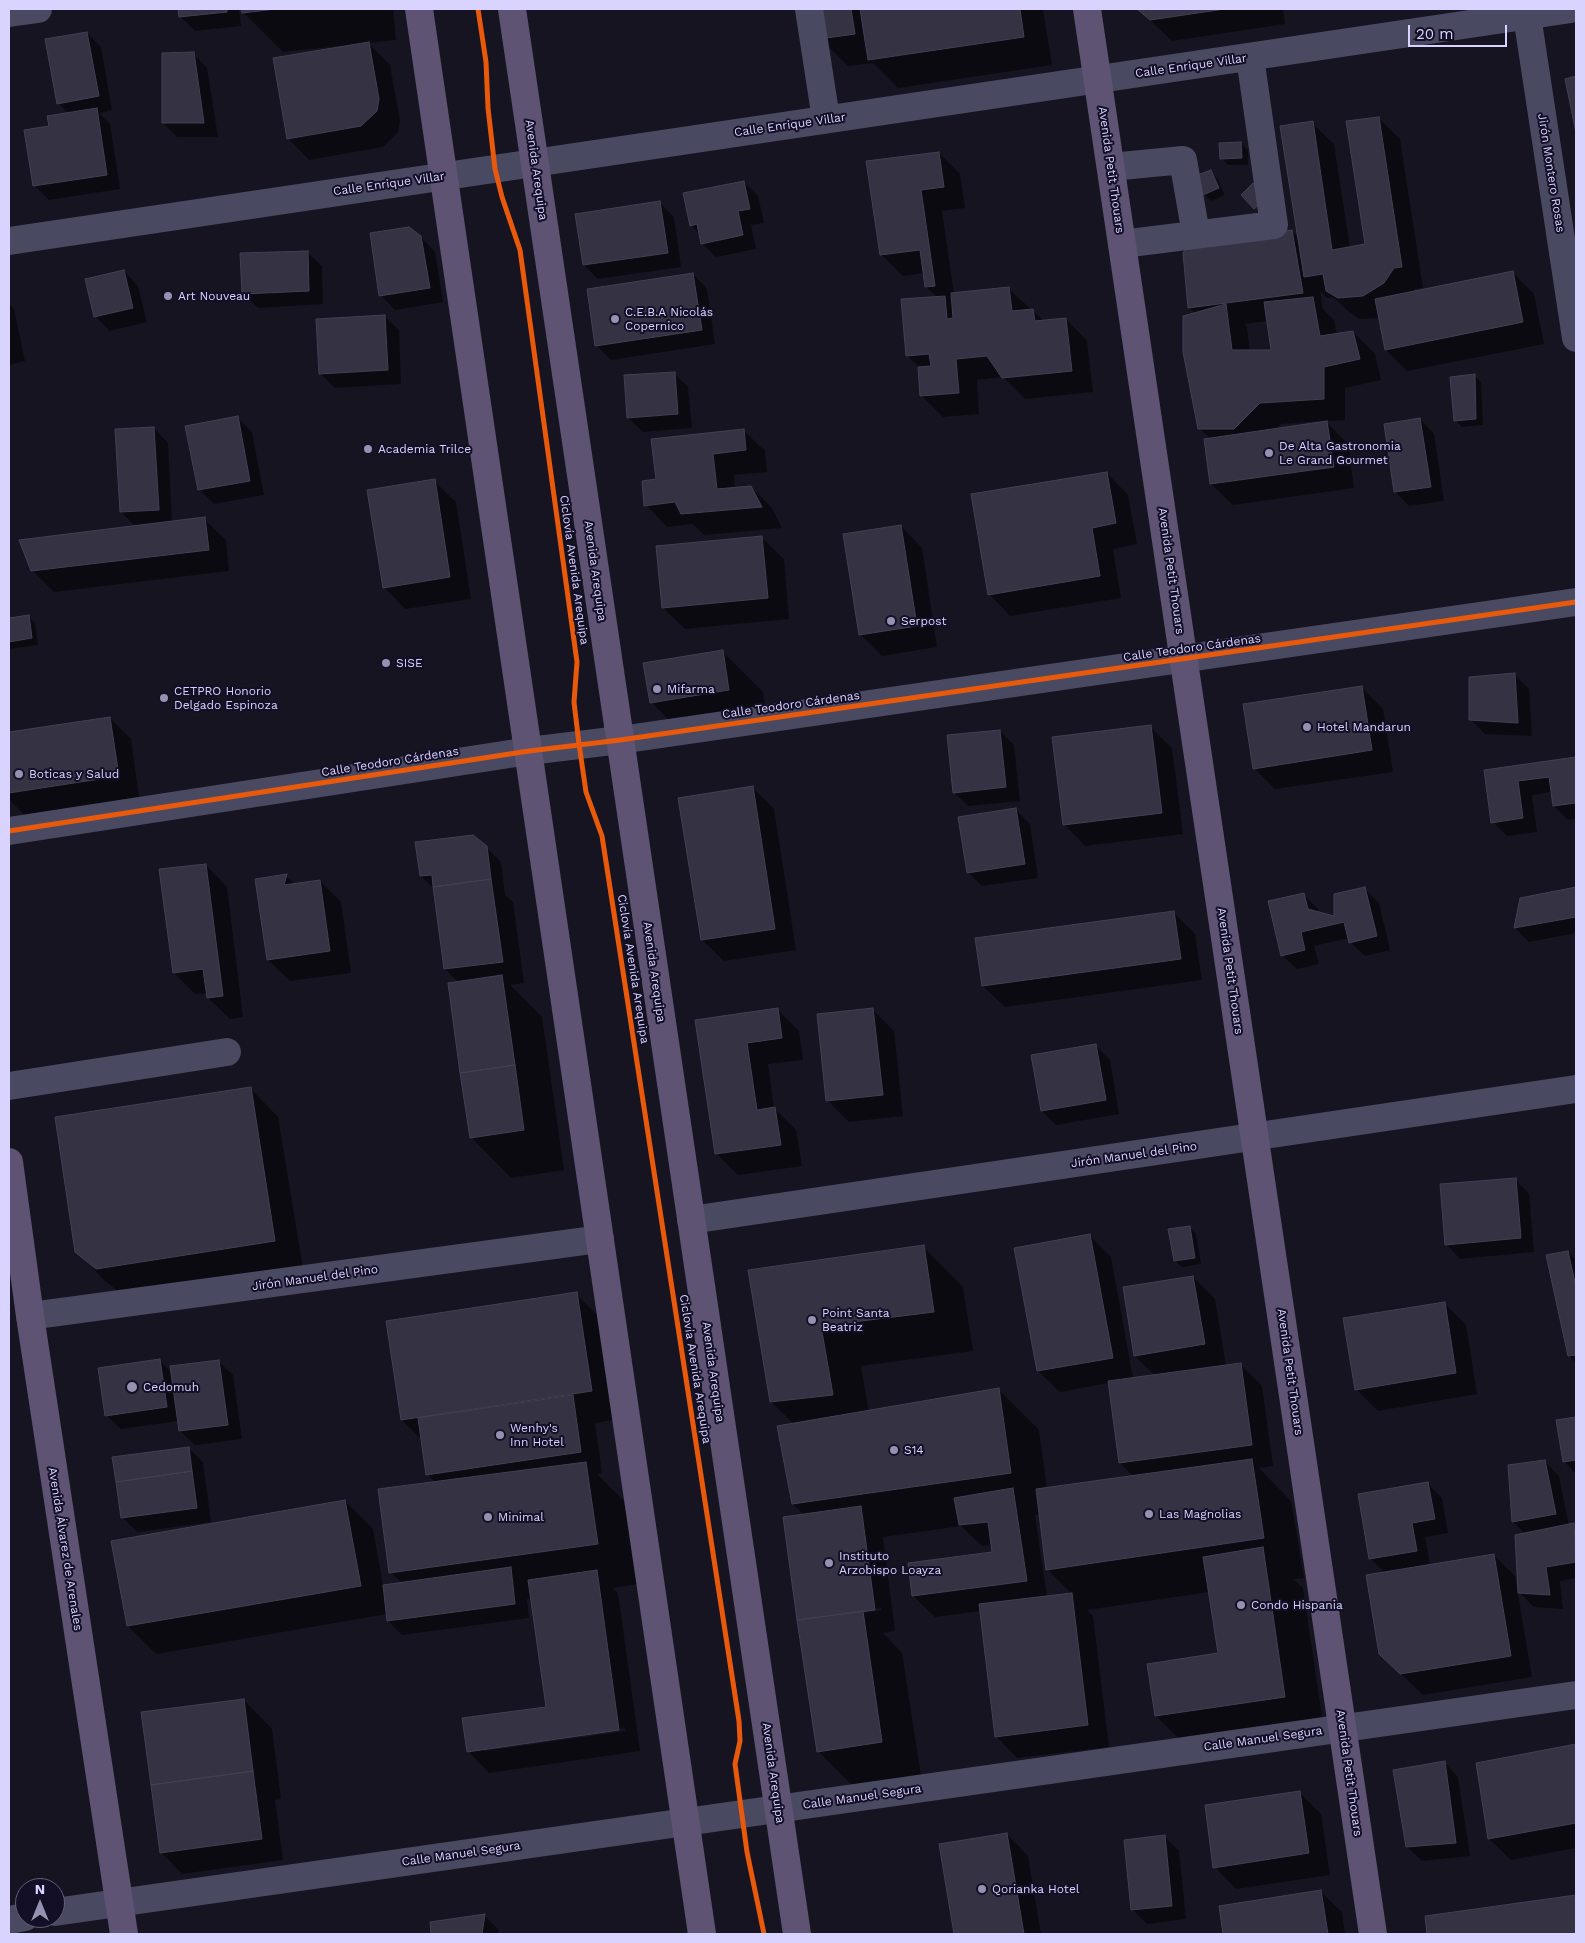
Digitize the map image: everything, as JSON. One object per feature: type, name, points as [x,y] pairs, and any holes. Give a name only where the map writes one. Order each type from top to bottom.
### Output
[{"type":"main road","points":[[419,9],[702,1934]]},
{"type":"main road","name":"Avenida Arequipa","points":[[512,9],[796,1934]]},
{"type":"main road","name":"Avenida Petit Thouars","points":[[1087,9],[1373,1934]]},
{"type":"main road","name":"Avenida Álvarez de Arenales","points":[[9,1162],[30,1316],[124,1934]]},
{"type":"street","points":[[9,13],[38,9]]},
{"type":"street","points":[[809,9],[826,119]]},
{"type":"street","name":"Calle Enrique Villar","points":[[9,240],[1250,57],[1526,12],[1571,9]]},
{"type":"street","name":"Jirón Montero Rosas","points":[[1526,12],[1576,338]]},
{"type":"street","points":[[1122,244],[1274,225],[1250,57]]},
{"type":"street","points":[[1110,168],[1183,160],[1196,234]]},
{"type":"street","name":"Calle Teodoro Cárdenas","points":[[9,832],[529,751],[620,740],[1576,602]]},
{"type":"street","points":[[9,1086],[227,1052]]},
{"type":"street","name":"Jirón Manuel del Pino","points":[[691,1220],[1576,1089]]},
{"type":"street","name":"Jirón Manuel del Pino","points":[[30,1316],[600,1239]]},
{"type":"street","name":"Calle Manuel Segura","points":[[65,1911],[1576,1695]]},
{"type":"building","points":[[178,9],[227,9],[227,12],[179,17]]},
{"type":"building","points":[[241,9],[276,9],[242,13]]},
{"type":"building","points":[[815,9],[851,9],[855,34],[819,39]]},
{"type":"building","points":[[860,9],[1020,9],[1024,37],[868,60]]},
{"type":"building","points":[[1137,9],[1225,9],[1150,20]]},
{"type":"building","points":[[87,32],[99,96],[57,104],[45,39]]},
{"type":"building","points":[[369,42],[379,99],[377,111],[361,126],[287,139],[273,58]]},
{"type":"building","points":[[194,52],[204,123],[162,123],[162,53]]},
{"type":"building","points":[[1576,76],[1576,133],[1565,79]]},
{"type":"building","points":[[97,108],[107,175],[33,186],[24,130],[49,126],[47,116]]},
{"type":"building","points":[[1379,117],[1402,267],[1394,268],[1384,283],[1363,296],[1338,298],[1326,291],[1323,274],[1304,277],[1280,126],[1313,121],[1332,250],[1365,244],[1346,121]]},
{"type":"building","points":[[1241,142],[1242,158],[1220,159],[1219,143]]},
{"type":"building","points":[[939,152],[944,187],[921,190],[935,286],[925,287],[920,250],[880,255],[866,161]]},
{"type":"building","points":[[1211,170],[1219,188],[1203,195],[1195,176]]},
{"type":"building","points":[[744,181],[750,209],[738,211],[743,235],[701,244],[697,224],[690,226],[683,193]]},
{"type":"building","points":[[1253,183],[1267,198],[1254,209],[1241,195]]},
{"type":"building","points":[[660,201],[668,253],[583,265],[575,214]]},
{"type":"building","points":[[409,227],[421,236],[430,288],[379,296],[370,233]]},
{"type":"building","points":[[1292,230],[1303,293],[1188,308],[1183,253],[1188,244]]},
{"type":"building","points":[[308,251],[309,291],[242,294],[240,253]]},
{"type":"building","points":[[124,270],[133,308],[94,317],[85,279]]},
{"type":"building","points":[[1513,271],[1523,322],[1385,350],[1375,299]]},
{"type":"building","points":[[693,273],[702,330],[595,346],[587,289]]},
{"type":"building","points":[[1009,287],[1012,311],[1033,309],[1035,321],[1066,318],[1072,371],[1002,378],[987,356],[956,359],[959,393],[920,396],[918,367],[931,366],[929,354],[906,356],[901,299],[945,296],[947,319],[953,318],[951,293]]},
{"type":"building","points":[[1313,297],[1320,336],[1353,331],[1360,359],[1324,367],[1324,399],[1260,403],[1234,429],[1198,429],[1183,352],[1183,316],[1226,304],[1232,350],[1271,350],[1264,302]]},
{"type":"building","points":[[385,315],[388,370],[319,374],[316,319]]},
{"type":"building","points":[[675,372],[678,414],[627,418],[624,375]]},
{"type":"building","points":[[1475,374],[1476,419],[1454,421],[1450,377]]},
{"type":"building","points":[[238,416],[250,481],[198,490],[185,426]]},
{"type":"building","points":[[1420,418],[1431,487],[1394,492],[1384,424]]},
{"type":"building","name":"De Alta Gastronomia Le Grand Gourmet","points":[[1327,421],[1334,467],[1210,484],[1204,439]]},
{"type":"building","points":[[154,427],[159,510],[120,512],[115,429]]},
{"type":"building","points":[[744,429],[746,450],[713,454],[717,489],[751,486],[762,507],[681,514],[675,502],[644,506],[642,481],[656,479],[651,439]]},
{"type":"building","points":[[1107,472],[1116,523],[1092,528],[1100,576],[988,595],[971,494]]},
{"type":"building","points":[[435,479],[450,577],[383,588],[367,490]]},
{"type":"building","points":[[205,517],[209,550],[31,571],[19,540]]},
{"type":"building","points":[[901,525],[917,626],[859,635],[843,534]]},
{"type":"building","points":[[762,536],[768,598],[662,608],[656,546]]},
{"type":"building","points":[[29,615],[32,638],[9,642],[9,618]]},
{"type":"building","points":[[723,650],[729,690],[650,703],[643,663]]},
{"type":"building","points":[[1515,673],[1518,723],[1469,720],[1469,677]]},
{"type":"building","name":"Hotel Mandarun","points":[[1362,686],[1372,750],[1253,769],[1243,704]]},
{"type":"building","points":[[110,717],[119,776],[9,793],[9,732]]},
{"type":"building","points":[[1151,725],[1162,813],[1063,825],[1052,737]]},
{"type":"building","points":[[1000,730],[1006,787],[953,793],[947,735]]},
{"type":"building","points":[[1576,757],[1576,803],[1553,806],[1549,777],[1518,781],[1523,818],[1491,823],[1484,770]]},
{"type":"building","points":[[753,786],[775,929],[701,940],[678,798]]},
{"type":"building","points":[[1016,808],[1025,864],[967,873],[958,817]]},
{"type":"building","points":[[473,835],[487,846],[491,879],[433,887],[432,875],[420,876],[415,842]]},
{"type":"building","points":[[206,864],[223,996],[207,998],[203,969],[173,973],[159,869]]},
{"type":"building","points":[[287,874],[284,885],[320,880],[330,951],[267,960],[255,879]]},
{"type":"building","points":[[491,879],[503,962],[444,969],[433,887]]},
{"type":"building","points":[[1365,887],[1377,936],[1349,943],[1344,922],[1301,932],[1305,950],[1281,956],[1268,901],[1304,893],[1308,909],[1334,916],[1334,894]]},
{"type":"building","points":[[1576,887],[1576,917],[1514,928],[1520,898]]},
{"type":"building","points":[[1174,911],[1181,959],[982,986],[975,938]]},
{"type":"building","points":[[502,975],[515,1065],[460,1073],[448,983]]},
{"type":"building","points":[[778,1008],[782,1038],[747,1043],[757,1110],[775,1107],[781,1145],[715,1154],[695,1020]]},
{"type":"building","points":[[873,1008],[883,1095],[826,1101],[817,1014]]},
{"type":"building","points":[[1096,1044],[1106,1100],[1041,1111],[1031,1055]]},
{"type":"building","points":[[515,1065],[524,1130],[470,1138],[460,1073]]},
{"type":"building","points":[[251,1087],[275,1241],[96,1269],[75,1252],[55,1117]]},
{"type":"building","points":[[1516,1178],[1521,1238],[1445,1245],[1440,1184]]},
{"type":"building","points":[[1190,1226],[1195,1258],[1174,1261],[1168,1229]]},
{"type":"building","points":[[1090,1234],[1113,1358],[1037,1371],[1014,1248]]},
{"type":"building","name":"Point Santa Beatriz","points":[[924,1245],[934,1312],[821,1326],[833,1395],[770,1402],[748,1270]]},
{"type":"building","points":[[1568,1251],[1576,1287],[1576,1355],[1568,1356],[1546,1255]]},
{"type":"building","points":[[1193,1276],[1205,1344],[1134,1356],[1123,1287]]},
{"type":"building","points":[[577,1292],[592,1391],[401,1420],[386,1321]]},
{"type":"building","points":[[1445,1302],[1456,1373],[1355,1390],[1343,1318]]},
{"type":"building","name":"Cedomuh","points":[[160,1359],[167,1407],[105,1416],[98,1368]]},
{"type":"building","points":[[219,1360],[228,1425],[179,1431],[170,1366]]},
{"type":"building","points":[[1241,1363],[1252,1445],[1119,1463],[1108,1381]]},
{"type":"building","name":"S14","points":[[999,1388],[1011,1473],[792,1504],[777,1426]]},
{"type":"building","name":"Wenhy's Inn Hotel","points":[[573,1395],[581,1452],[426,1475],[418,1418]]},
{"type":"building","points":[[1576,1417],[1576,1460],[1563,1462],[1556,1420]]},
{"type":"building","points":[[189,1447],[192,1471],[116,1482],[112,1457]]},
{"type":"building","name":"Las Magnolias","points":[[1252,1459],[1264,1538],[1046,1570],[1036,1489]]},
{"type":"building","points":[[1545,1460],[1556,1514],[1512,1522],[1508,1465]]},
{"type":"building","name":"Minimal","points":[[586,1462],[598,1544],[389,1573],[378,1489]]},
{"type":"building","points":[[192,1471],[197,1508],[121,1518],[116,1482]]},
{"type":"building","points":[[1428,1482],[1435,1519],[1412,1523],[1417,1551],[1369,1559],[1358,1494]]},
{"type":"building","points":[[1013,1488],[1027,1581],[912,1596],[908,1563],[992,1552],[988,1522],[959,1525],[954,1498]]},
{"type":"building","points":[[345,1500],[361,1586],[127,1626],[111,1541]]},
{"type":"building","name":"Instituto Arzobispo Loayza","points":[[861,1506],[875,1610],[797,1620],[783,1517]]},
{"type":"building","points":[[1574,1523],[1576,1562],[1546,1567],[1550,1595],[1518,1593],[1515,1535]]},
{"type":"building","name":"Condo Hispania","points":[[1263,1547],[1285,1697],[1155,1716],[1147,1664],[1218,1653],[1203,1557]]},
{"type":"building","points":[[1494,1554],[1511,1656],[1400,1674],[1379,1654],[1366,1575]]},
{"type":"building","points":[[511,1567],[515,1604],[387,1621],[383,1585]]},
{"type":"building","points":[[597,1570],[619,1730],[467,1752],[462,1718],[546,1707],[528,1580]]},
{"type":"building","points":[[1072,1593],[1088,1725],[995,1737],[979,1604]]},
{"type":"building","points":[[863,1611],[882,1742],[817,1752],[797,1620]]},
{"type":"building","points":[[244,1699],[253,1771],[151,1785],[141,1712]]},
{"type":"building","points":[[1576,1744],[1576,1823],[1488,1839],[1476,1763]]},
{"type":"building","points":[[1445,1761],[1456,1843],[1406,1847],[1393,1770]]},
{"type":"building","points":[[253,1771],[262,1839],[160,1853],[151,1785]]},
{"type":"building","points":[[1300,1791],[1309,1853],[1213,1868],[1205,1805]]},
{"type":"building","name":"Qorianka Hotel","points":[[1007,1833],[1024,1934],[954,1934],[939,1844]]},
{"type":"building","points":[[1165,1835],[1172,1906],[1131,1910],[1124,1840]]},
{"type":"building","points":[[1321,1890],[1328,1934],[1223,1934],[1219,1906]]},
{"type":"building","points":[[1576,1895],[1576,1934],[1427,1934],[1425,1916]]},
{"type":"building","points":[[485,1914],[482,1934],[431,1934],[430,1922]]},
{"type":"cycle path","name":"Ciclovía Avenida Arequipa","points":[[478,9],[486,62],[488,108],[495,169],[502,197],[520,250],[577,662],[574,702],[586,792],[602,836],[739,1721],[740,1741],[735,1764],[747,1852],[764,1934]]},
{"type":"cycle path","points":[[9,831],[529,751],[620,740],[1576,602]]},
{"type":"place","name":"Art Nouveau","points":[[168,296]]},
{"type":"place","name":"C.E.B.A Nicolás Copernico","points":[[615,319]]},
{"type":"place","name":"Academia Trilce","points":[[368,449]]},
{"type":"place","name":"De Alta Gastronomia Le Grand Gourmet","points":[[1269,453]]},
{"type":"place","name":"Serpost","points":[[891,621]]},
{"type":"place","name":"SISE","points":[[386,663]]},
{"type":"place","name":"Mifarma","points":[[657,689]]},
{"type":"place","name":"CETPRO Honorio Delgado Espinoza","points":[[164,698]]},
{"type":"place","name":"Hotel Mandarun","points":[[1307,727]]},
{"type":"place","name":"Boticas y Salud","points":[[19,774]]},
{"type":"place","name":"Point Santa Beatriz","points":[[812,1320]]},
{"type":"place","name":"Cedomuh","points":[[132,1387]]},
{"type":"place","name":"Wenhy's Inn Hotel","points":[[500,1435]]},
{"type":"place","name":"S14","points":[[894,1450]]},
{"type":"place","name":"Las Magnolias","points":[[1149,1514]]},
{"type":"place","name":"Minimal","points":[[488,1517]]},
{"type":"place","name":"Instituto Arzobispo Loayza","points":[[829,1563]]},
{"type":"place","name":"Condo Hispania","points":[[1241,1605]]},
{"type":"place","name":"Qorianka Hotel","points":[[982,1889]]}]
